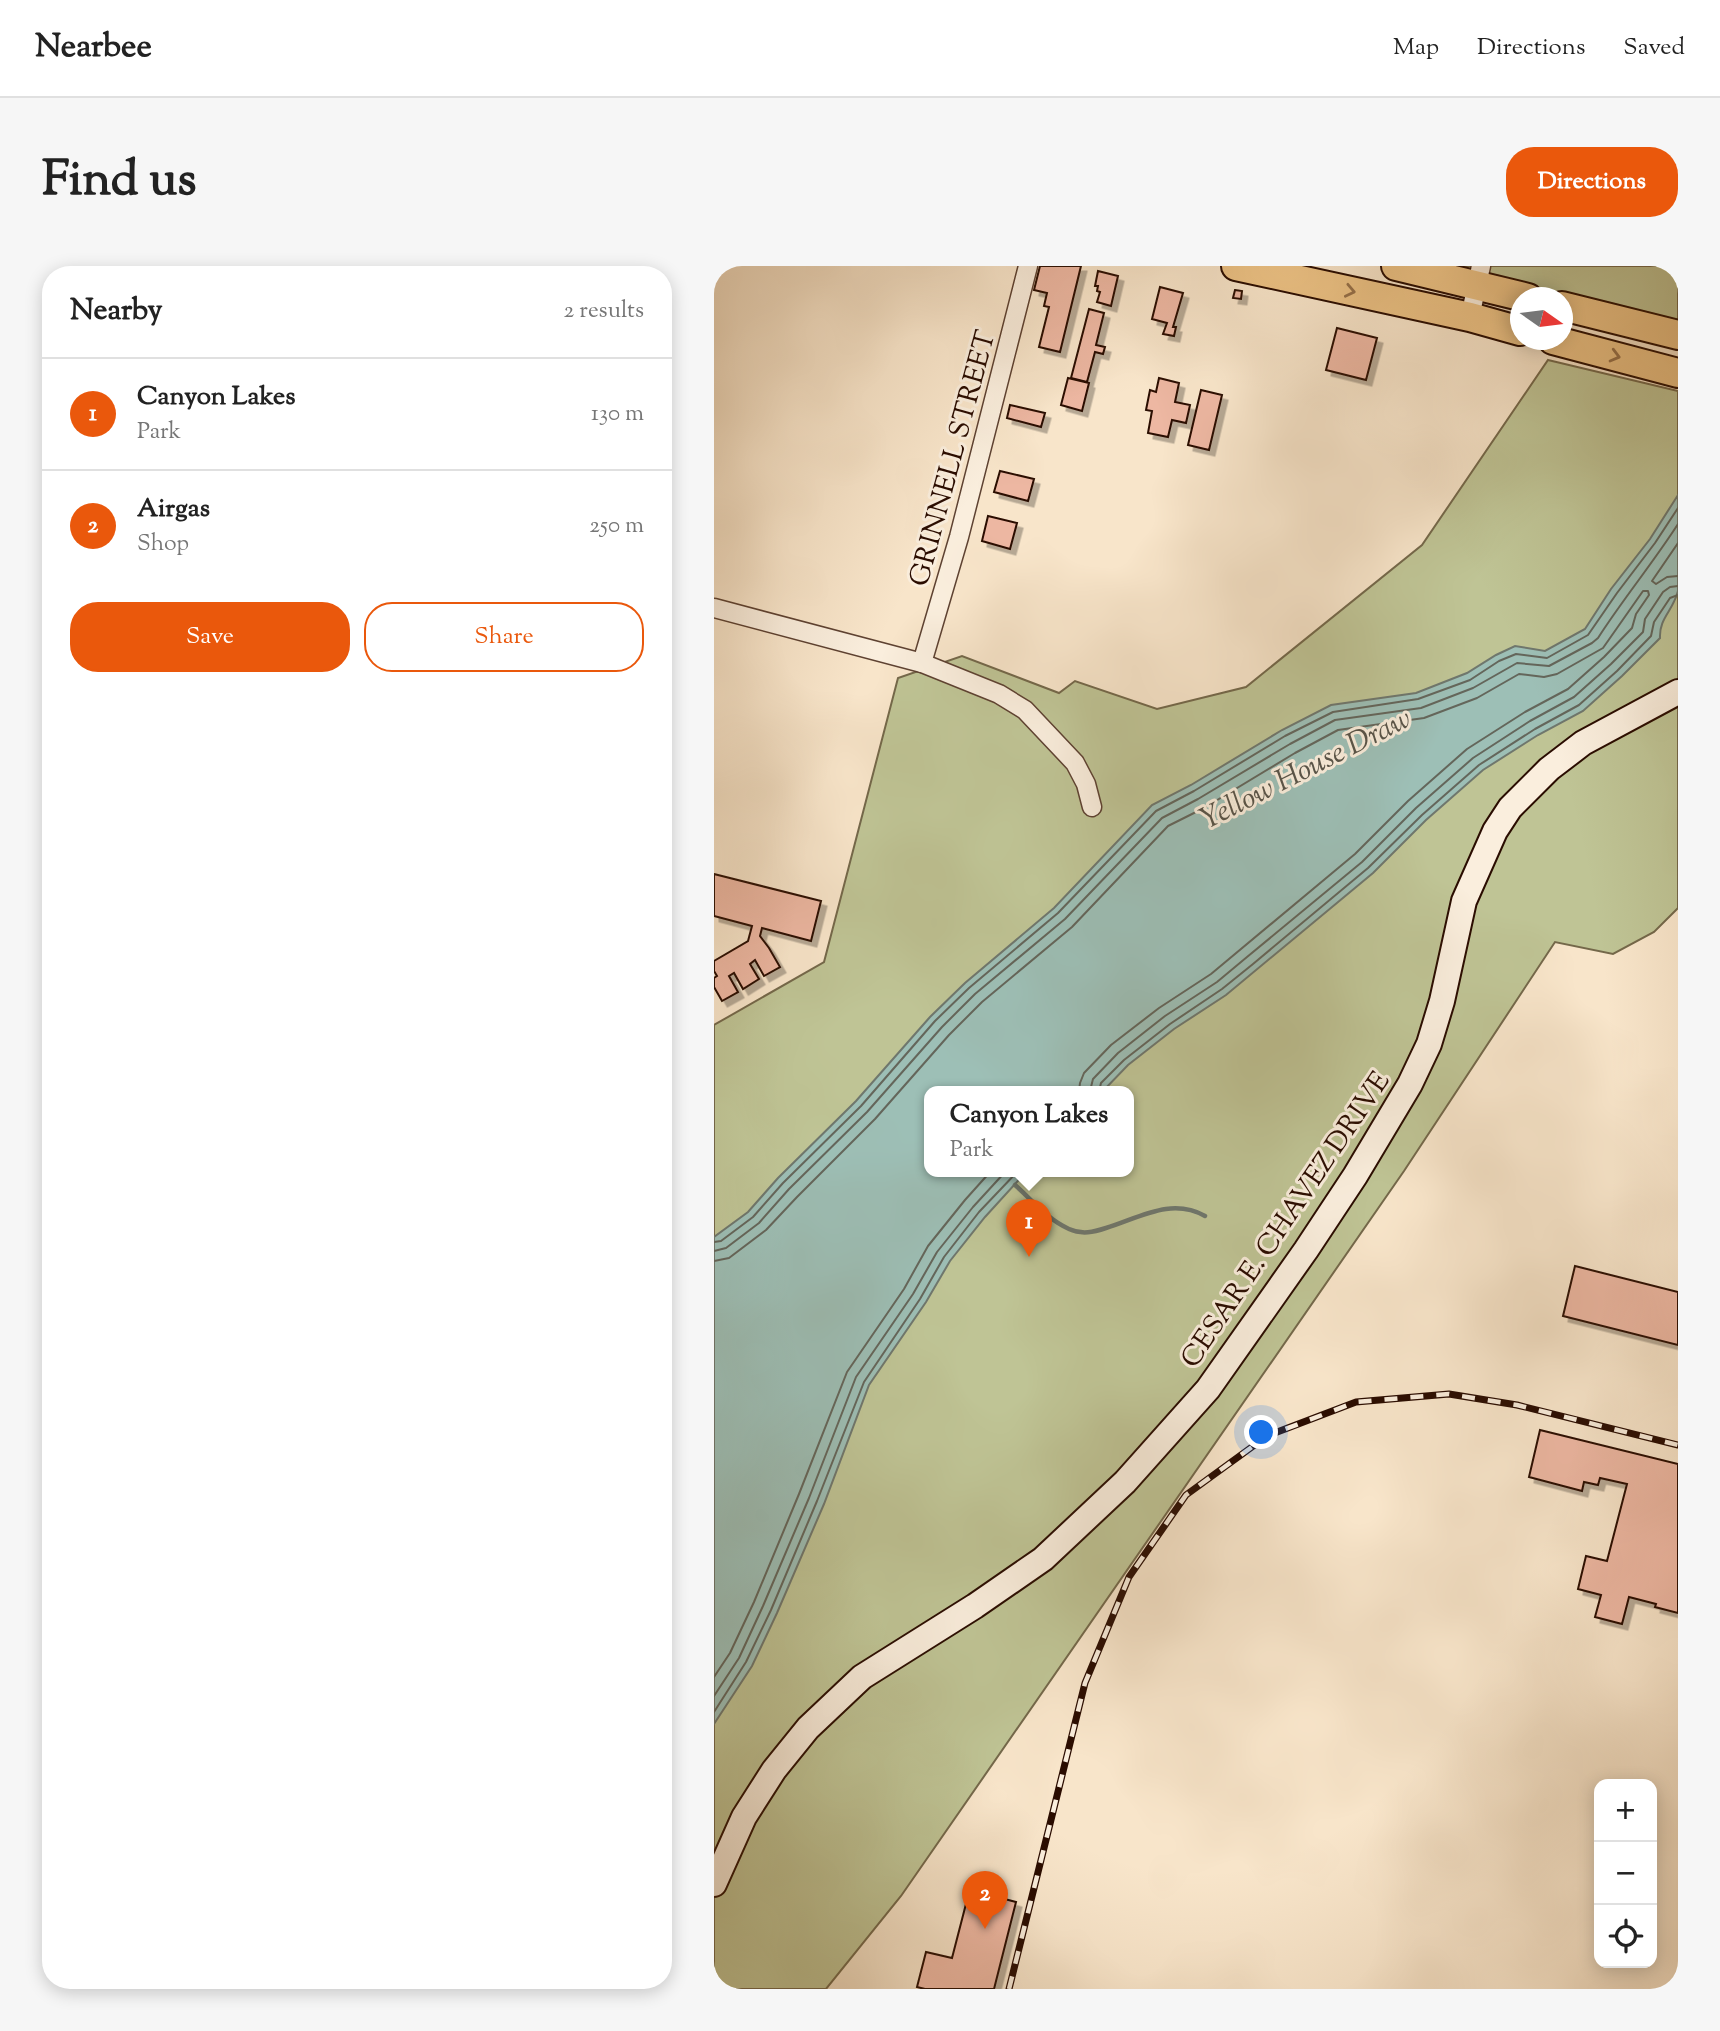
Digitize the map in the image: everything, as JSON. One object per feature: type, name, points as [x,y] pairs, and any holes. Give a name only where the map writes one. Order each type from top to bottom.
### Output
[{"type":"main road","points":[[1236,266],[1510,328]]},
{"type":"main road","points":[[1396,266],[1479,275],[1510,290]]},
{"type":"main road","points":[[1573,309],[1678,335]]},
{"type":"main road","points":[[1573,345],[1678,373]]},
{"type":"street","name":"GRINNELL STREET","points":[[922,663],[959,537],[1028,266]]},
{"type":"street","points":[[1470,317],[1479,275]]},
{"type":"street","points":[[714,608],[922,663],[983,686],[1014,702],[1025,710],[1075,763],[1086,785],[1091,807]]},
{"type":"street","name":"CESAR E. CHAVEZ DRIVE","points":[[714,1884],[744,1817],[774,1770],[808,1728],[862,1677],[975,1606],[1043,1559],[1125,1482],[1208,1388],[1341,1197],[1410,1084],[1429,1044],[1442,1001],[1464,901],[1495,831],[1510,808],[1549,768],[1583,744],[1678,692]]},
{"type":"green space","points":[[1415,266],[1678,266],[1678,327],[1573,301],[1573,287],[1510,288]]},
{"type":"green space","points":[[1548,360],[1678,391],[1678,908],[1654,932],[1613,954],[1555,942],[1404,1171],[901,1896],[826,1989],[714,1989],[714,1025],[824,962],[898,678],[962,656],[1059,693],[1075,681],[1157,709],[1246,687],[1422,545]]},
{"type":"water","name":"Yellow House Draw","points":[[1678,495],[1678,591],[1662,625],[1660,638],[1583,711],[1538,735],[1483,770],[1426,820],[1373,873],[1226,995],[1174,1029],[1128,1065],[1108,1086],[924,1086],[924,1177],[1022,1177],[950,1261],[926,1302],[869,1385],[824,1504],[777,1613],[752,1666],[714,1724],[714,1237],[748,1212],[778,1178],[856,1101],[930,1017],[965,983],[1054,908],[1152,805],[1331,705],[1416,693],[1467,673],[1515,646],[1545,651],[1585,629],[1611,589],[1650,539]]},
{"type":"building","points":[[1040,266],[1081,266],[1060,352],[1039,347],[1049,307],[1044,306],[1047,293],[1034,290]]},
{"type":"building","points":[[1098,271],[1118,276],[1111,306],[1097,302],[1100,292],[1097,291],[1098,286],[1095,286]]},
{"type":"building","points":[[1160,287],[1183,293],[1173,327],[1176,327],[1174,336],[1163,334],[1167,323],[1152,319]]},
{"type":"building","points":[[1235,290],[1242,291],[1241,299],[1233,298]]},
{"type":"building","points":[[1089,309],[1104,313],[1096,345],[1105,347],[1103,354],[1095,352],[1087,382],[1071,378]]},
{"type":"building","points":[[1337,328],[1377,338],[1366,380],[1326,370]]},
{"type":"building","points":[[1068,378],[1089,383],[1082,411],[1061,405]]},
{"type":"building","points":[[1159,378],[1179,383],[1175,402],[1190,405],[1186,423],[1172,420],[1168,437],[1148,433],[1152,411],[1146,410],[1150,390],[1156,392]]},
{"type":"building","points":[[1201,390],[1222,395],[1209,450],[1188,445]]},
{"type":"building","points":[[1010,405],[1045,413],[1041,427],[1007,418]]},
{"type":"building","points":[[1000,471],[1034,479],[1028,501],[994,492]]},
{"type":"building","points":[[988,516],[1017,523],[1010,549],[982,541]]},
{"type":"building","points":[[714,874],[821,901],[811,941],[762,928],[760,936],[780,967],[764,976],[755,960],[750,964],[759,979],[743,989],[734,973],[729,976],[738,992],[722,1001],[714,987],[714,978],[717,976],[714,961],[748,941],[752,926],[714,916]]},
{"type":"building","points":[[1575,1266],[1678,1292],[1678,1345],[1563,1316]]},
{"type":"building","points":[[1540,1430],[1678,1464],[1678,1613],[1629,1597],[1622,1624],[1595,1617],[1601,1595],[1578,1589],[1586,1556],[1607,1561],[1627,1484],[1600,1478],[1598,1485],[1584,1482],[1582,1491],[1529,1477]]},
{"type":"building","points":[[997,1897],[1016,1902],[994,1989],[917,1987],[926,1952],[952,1958],[967,1900],[995,1907]]},
{"type":"waterway","points":[[1015,1185],[1054,1220],[1079,1232],[1097,1231],[1167,1209],[1180,1208],[1205,1216]]},
{"type":"railway","points":[[1009,1989],[1085,1683],[1129,1577],[1186,1495],[1267,1436],[1356,1402],[1449,1394],[1517,1405],[1678,1445]]},
{"type":"place","name":"Canyon Lakes","points":[[1029,1257]]},
{"type":"place","name":"Airgas","points":[[985,1929]]}]
